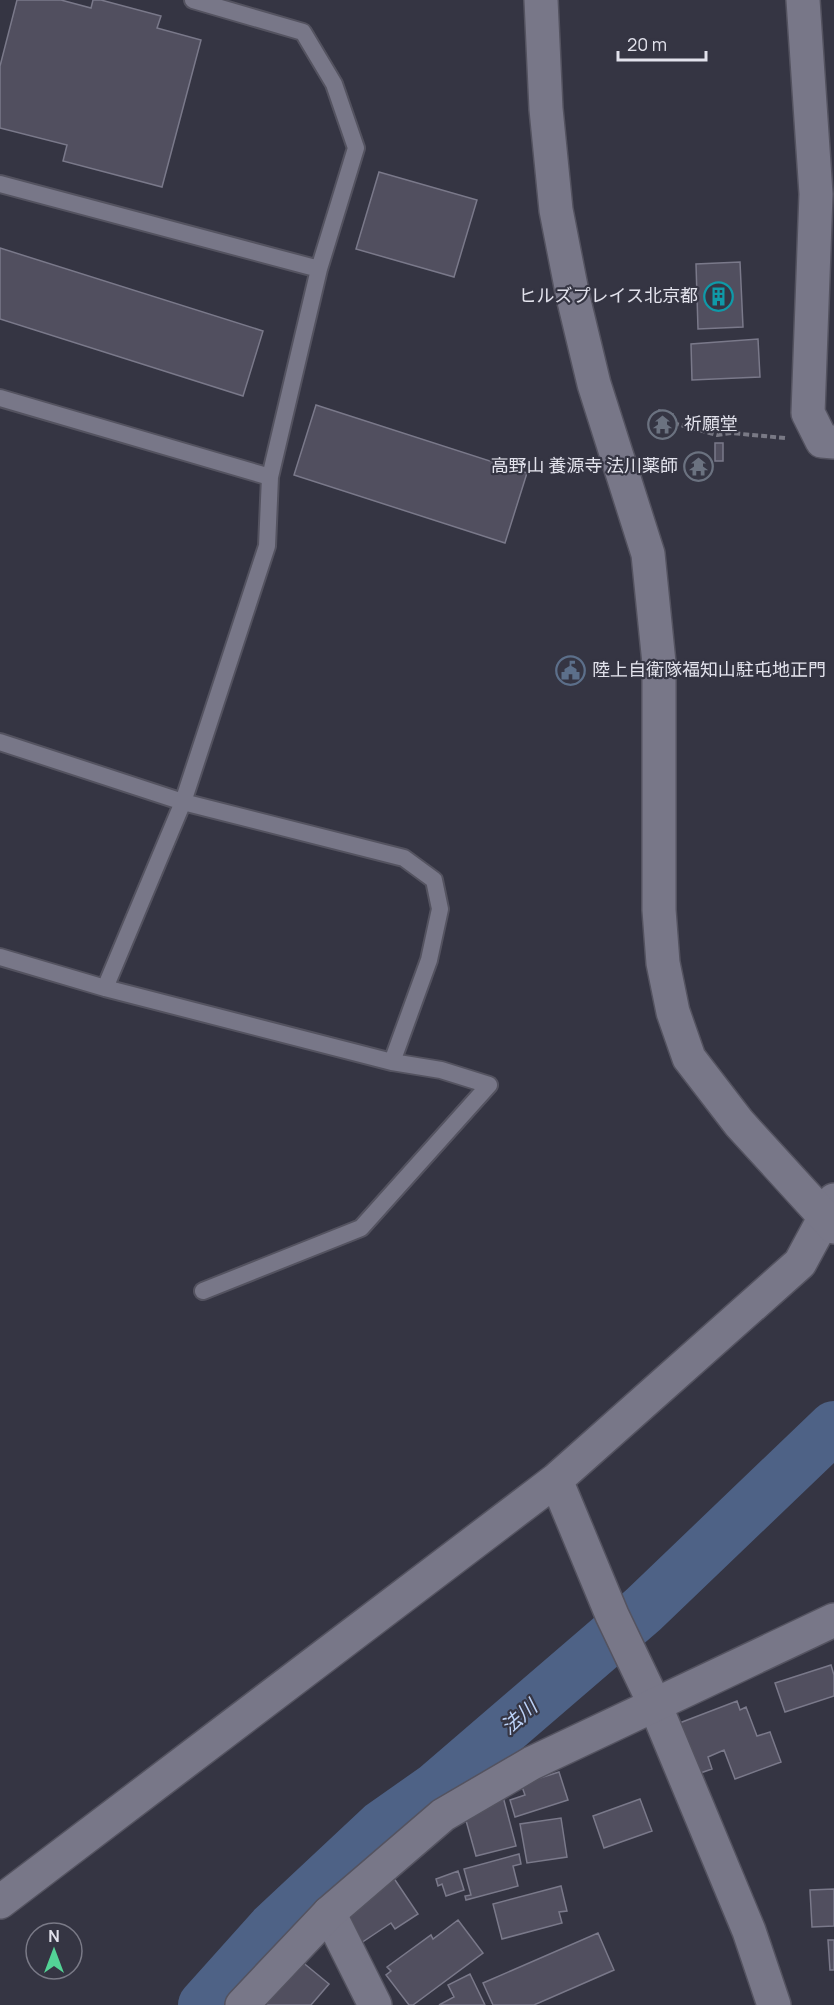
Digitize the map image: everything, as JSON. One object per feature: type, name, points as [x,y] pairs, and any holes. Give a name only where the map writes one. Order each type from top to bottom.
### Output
[{"type":"street","points":[[0,1902],[556,1480],[800,1263],[831,1215],[740,1123],[689,1058],[673,1012],[663,963],[659,910],[659,663],[648,554],[594,384],[573,297],[556,210],[546,110],[541,0]]},
{"type":"street","points":[[803,0],[816,194],[808,413],[828,442]]},
{"type":"street","points":[[556,1480],[612,1614],[655,1706],[749,1931],[774,2005]]},
{"type":"street","points":[[242,2005],[329,1913],[451,1810],[532,1762],[834,1620]]},
{"type":"street","points":[[329,1913],[375,2005]]},
{"type":"lane","points":[[105,988],[183,802],[267,546],[270,477],[319,269],[356,148],[334,84],[303,32],[193,0]]},
{"type":"lane","points":[[0,184],[319,269]]},
{"type":"lane","points":[[0,398],[270,477]]},
{"type":"lane","points":[[0,742],[183,802],[404,858],[434,880],[440,909],[429,960],[392,1062]]},
{"type":"lane","points":[[0,957],[105,988],[392,1062],[441,1070],[489,1085],[361,1228],[203,1292]]},
{"type":"path","points":[[672,423],[717,435],[731,433],[828,442]]},
{"type":"building","points":[[17,0],[61,0],[91,8],[93,0],[101,0],[161,16],[157,28],[201,40],[162,187],[63,161],[67,145],[0,128],[0,66]]},
{"type":"building","points":[[379,172],[477,200],[454,277],[356,249]]},
{"type":"building","points":[[0,248],[263,331],[243,396],[0,319]]},
{"type":"building","name":"ヒルズプレイス北京都","points":[[740,262],[743,327],[698,329],[696,264]]},
{"type":"building","name":"ヒルズプレイス北京都","points":[[758,339],[760,377],[692,380],[691,344]]},
{"type":"building","points":[[316,405],[527,473],[505,543],[294,475]]},
{"type":"building","points":[[659,410],[673,414],[668,430],[655,426]]},
{"type":"building","points":[[715,443],[723,443],[723,461],[715,461]]},
{"type":"building","points":[[831,1665],[834,1675],[834,1696],[785,1712],[775,1683]]},
{"type":"building","points":[[737,1701],[740,1710],[746,1707],[757,1736],[770,1732],[781,1762],[735,1779],[724,1750],[708,1757],[712,1769],[689,1777],[669,1727]]},
{"type":"building","points":[[559,1772],[568,1800],[515,1817],[510,1800],[525,1795],[521,1784]]},
{"type":"building","points":[[501,1789],[516,1846],[476,1856],[465,1817]]},
{"type":"building","points":[[640,1799],[652,1831],[604,1848],[593,1816]]},
{"type":"building","points":[[561,1818],[567,1857],[527,1863],[520,1824]]},
{"type":"building","points":[[519,1854],[521,1864],[513,1866],[518,1886],[466,1900],[465,1896],[471,1895],[464,1869]]},
{"type":"building","points":[[387,1868],[418,1914],[395,1929],[391,1923],[361,1943],[335,1904]]},
{"type":"building","points":[[458,1871],[464,1890],[446,1896],[442,1884],[438,1886],[436,1879]]},
{"type":"building","points":[[561,1886],[567,1911],[559,1912],[562,1923],[502,1939],[493,1904]]},
{"type":"building","points":[[834,1889],[834,1926],[812,1927],[810,1890]]},
{"type":"building","points":[[458,1920],[483,1953],[413,2005],[409,2005],[386,1975],[391,1971],[387,1967],[431,1935],[433,1939]]},
{"type":"building","points":[[598,1933],[614,1970],[534,2005],[493,2005],[483,1983]]},
{"type":"building","points":[[828,1940],[834,1940],[834,1970],[830,1970]]},
{"type":"building","points":[[295,1956],[329,1984],[311,2005],[258,2005]]},
{"type":"building","points":[[470,1974],[485,2005],[439,2005],[454,1997],[448,1985]]},
{"type":"waterway","name":"法川","points":[[204,2005],[273,1928],[382,1826],[436,1788],[643,1610],[834,1427]]},
{"type":"place","name":"ヒルズプレイス北京都","points":[[719,296]]},
{"type":"place","name":"祈願堂","points":[[663,424]]},
{"type":"place","name":"高野山 養源寺 法川薬師","points":[[699,466]]},
{"type":"place","name":"陸上自衛隊福知山駐屯地正門","points":[[571,670]]}]
